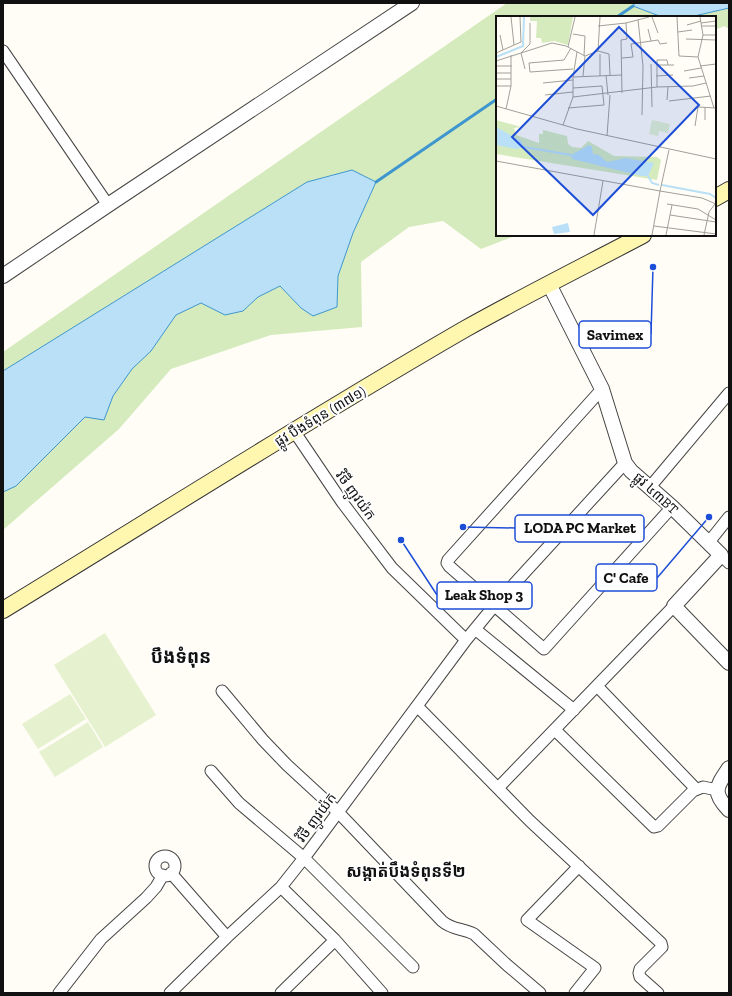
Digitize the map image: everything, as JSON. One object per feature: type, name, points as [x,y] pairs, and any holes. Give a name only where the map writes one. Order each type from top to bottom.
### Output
[{"type":"main road","points":[[716,197],[729,190]]},
{"type":"main road","name":"ផ្លូវ បឹងទំពុន (៣៧១)","points":[[3,610],[466,329],[642,236]]},
{"type":"street","points":[[3,276],[412,3]]},
{"type":"street","points":[[3,51],[108,205]]},
{"type":"street","name":"ផ្លូវ ៤៣BT","points":[[549,284],[602,389],[625,463],[631,471],[672,507],[725,559],[674,606]]},
{"type":"street","points":[[602,389],[448,560],[447,563],[544,649],[672,507]]},
{"type":"street","points":[[650,487],[729,393]]},
{"type":"street","name":"វិថី ញូវយ៉ក","points":[[294,432],[342,502],[392,568],[466,640]]},
{"type":"street","name":"វិថី ញូវយ៉ក","points":[[170,993],[281,887],[466,640],[494,606],[625,463]]},
{"type":"street","points":[[709,542],[729,517]]},
{"type":"street","points":[[498,788],[674,606],[729,663]]},
{"type":"street","points":[[476,629],[574,710]]},
{"type":"street","points":[[597,686],[696,789]]},
{"type":"street","points":[[222,691],[263,740],[287,765],[338,812],[442,921],[452,928],[468,931],[474,934],[540,993]]},
{"type":"street","points":[[417,706],[530,821],[661,943],[662,947],[640,969],[639,973],[640,977],[658,993]]},
{"type":"street","points":[[555,730],[654,827],[658,826],[696,789],[703,787],[717,790]]},
{"type":"street","points":[[729,768],[717,790],[719,799],[729,810]]},
{"type":"street","points":[[211,772],[239,803],[304,858],[413,967]]},
{"type":"street","points":[[575,993],[595,968],[527,920],[579,866]]},
{"type":"street","points":[[59,993],[101,939],[146,898],[167,874],[227,937]]},
{"type":"street","points":[[281,887],[335,940],[380,992]]},
{"type":"street","points":[[281,993],[335,940]]},
{"type":"green space","points":[[507,3],[729,3],[729,29],[724,26],[716,30],[716,16],[496,16],[496,236],[514,236],[481,249],[443,221],[409,227],[361,262],[362,327],[271,335],[171,369],[119,429],[3,530],[3,352]]},
{"type":"green space","points":[[105,633],[156,715],[105,747],[54,665]]},
{"type":"green space","points":[[70,694],[86,719],[38,749],[22,724]]},
{"type":"green space","points":[[88,722],[103,747],[55,777],[39,752]]},
{"type":"water","points":[[635,3],[729,3],[729,8],[694,16],[659,16],[633,6]]},
{"type":"water","points":[[352,170],[376,182],[353,233],[338,276],[337,307],[313,316],[301,308],[280,286],[258,297],[243,311],[225,315],[201,303],[176,315],[151,351],[132,369],[113,396],[104,420],[85,417],[16,486],[3,492],[3,371],[307,182]]},
{"type":"waterway","points":[[618,16],[633,6]]},
{"type":"waterway","points":[[376,182],[496,100]]},
{"type":"place","name":"Savimex","points":[[653,267]]},
{"type":"place","name":"C' Cafe","points":[[709,517]]},
{"type":"place","name":"LODA PC Market","points":[[463,527]]},
{"type":"place","name":"Leak Shop 3","points":[[401,540]]},
{"type":"district","name":"បឹងទំពុន","points":[[181,657]]},
{"type":"district","name":"សង្កាត់បឹងទំពុនទី២","points":[[406,871]]}]
